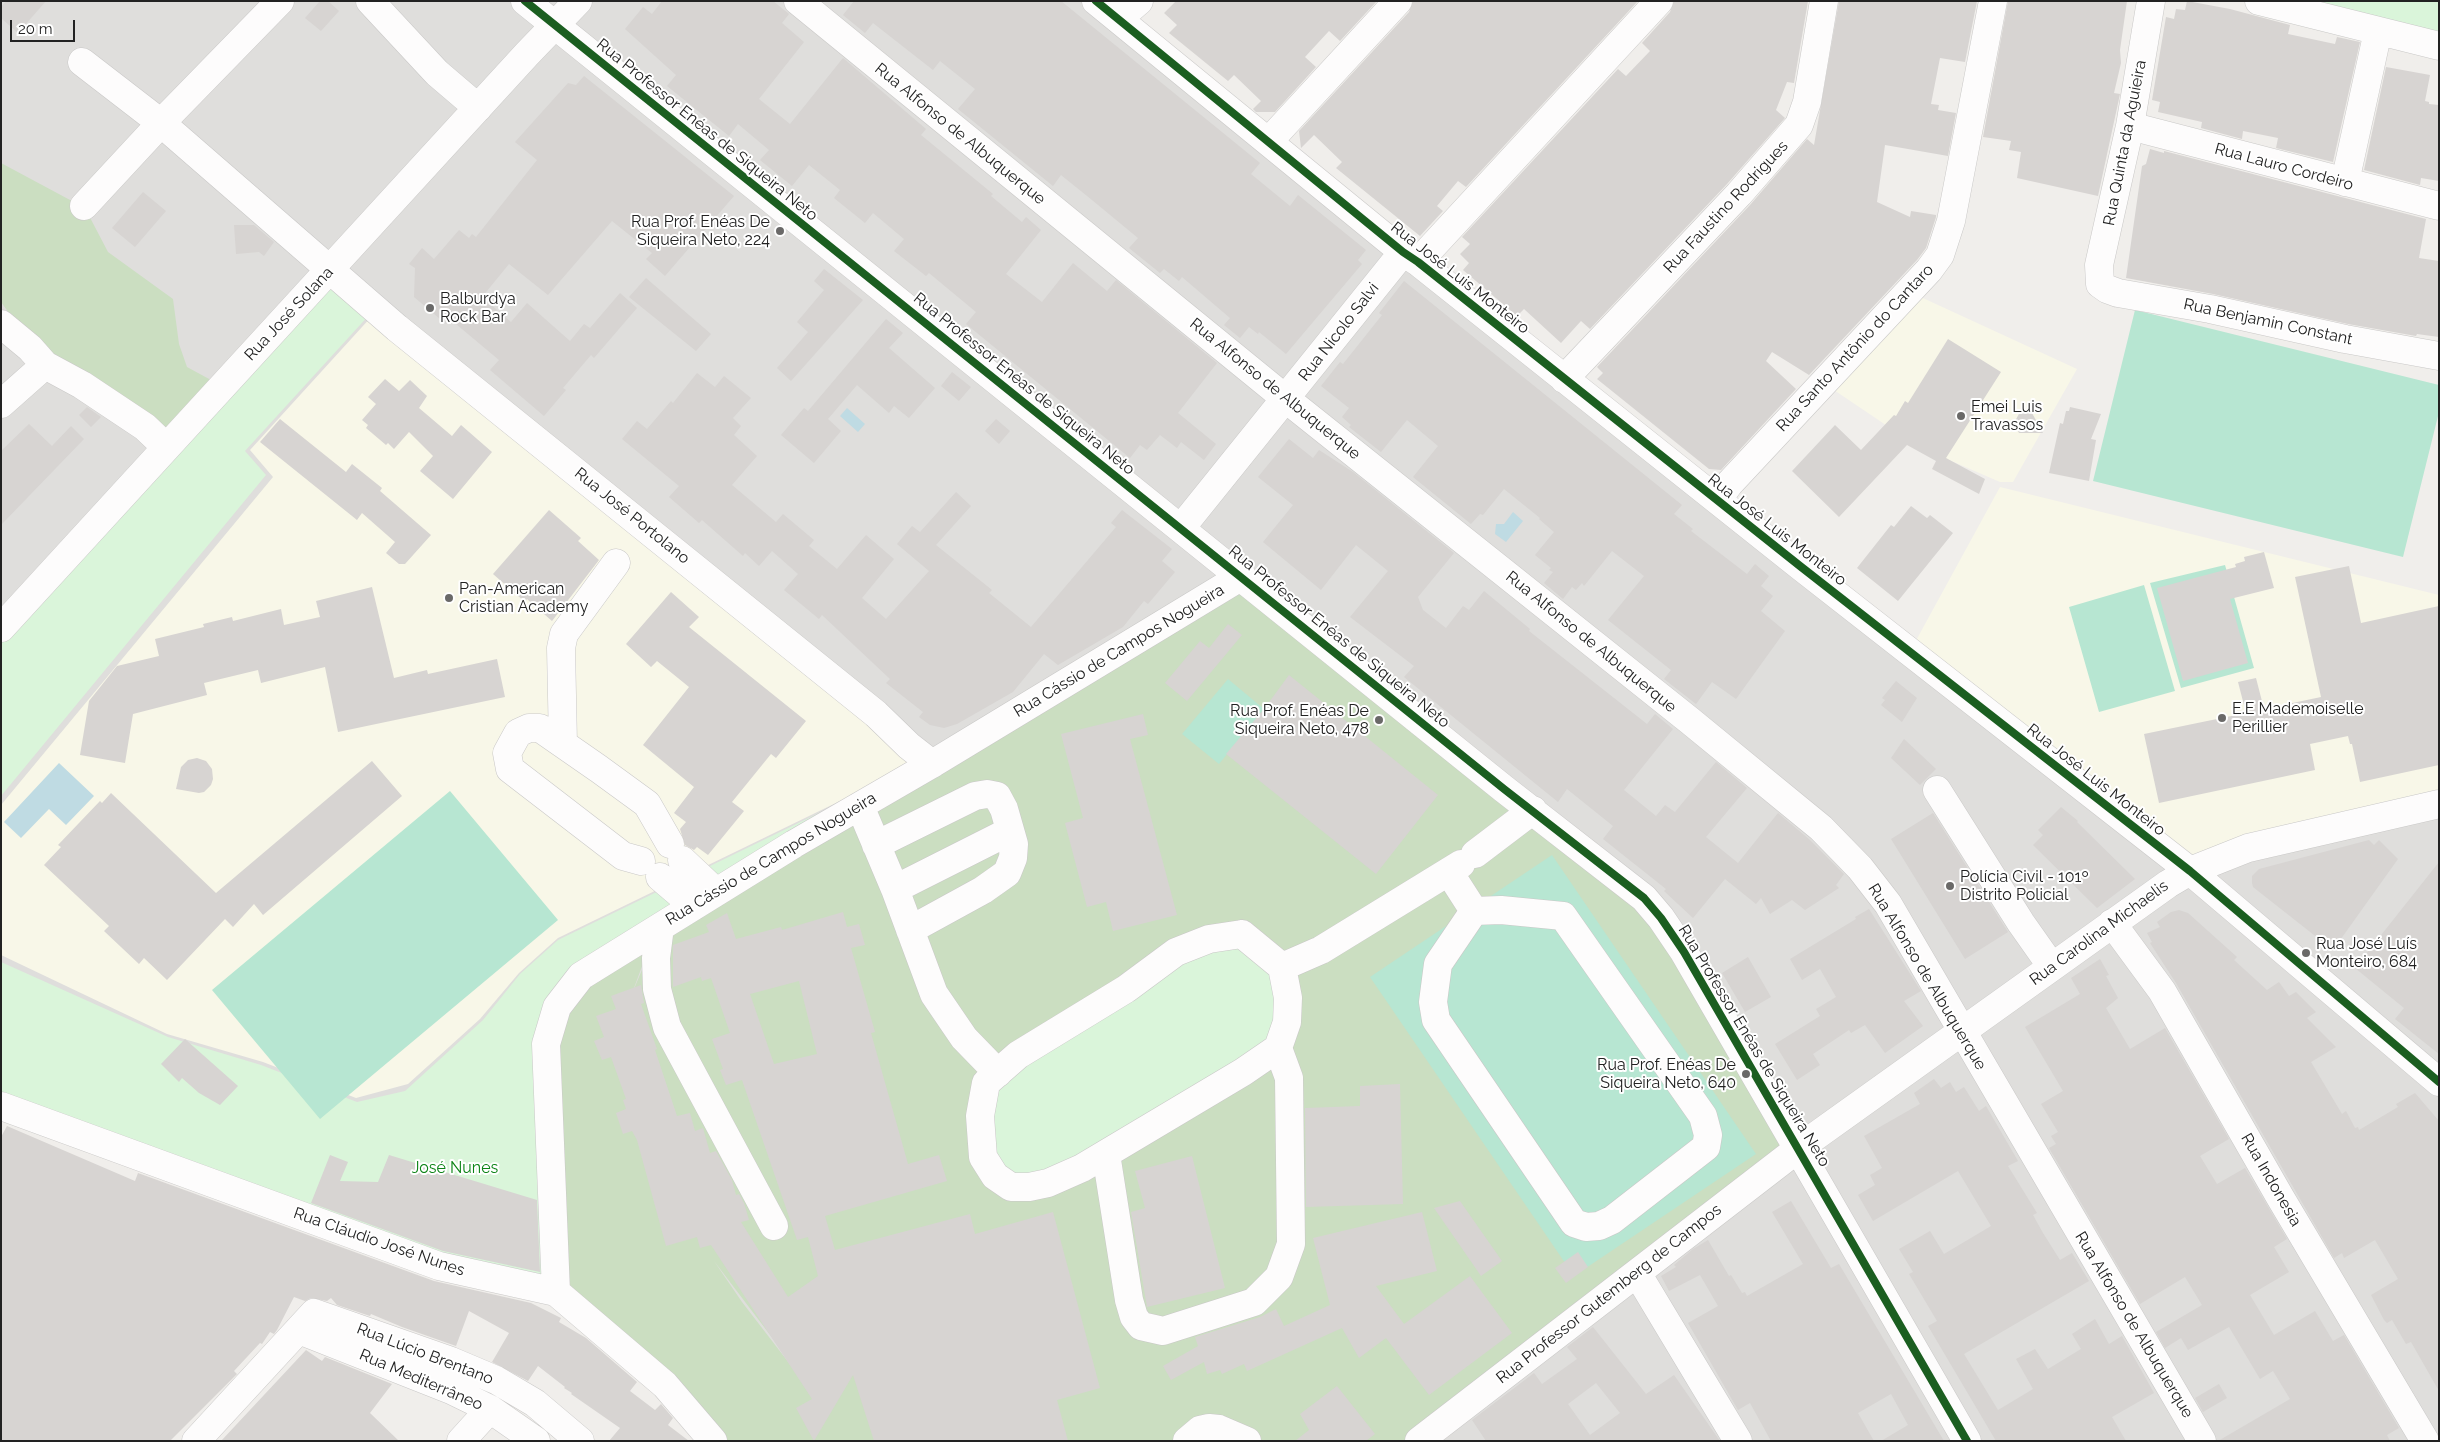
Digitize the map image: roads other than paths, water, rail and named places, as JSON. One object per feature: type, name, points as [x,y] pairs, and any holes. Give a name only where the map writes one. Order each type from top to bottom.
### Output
[{"type":"street","points":[[84,206],[161,123],[280,1]]},
{"type":"street","points":[[370,1],[437,72],[478,108]]},
{"type":"street","name":"Rua Professor Enéas de Siqueira Neto","points":[[525,1],[1644,898],[1661,918],[1684,952],[1967,1441]]},
{"type":"street","name":"Rua José Solana","points":[[3,622],[578,1]]},
{"type":"street","name":"Rua Alfonso de Albuquerque","points":[[798,1],[1286,399],[1682,714],[1821,828],[1860,868],[1888,904],[1961,1032],[2202,1441]]},
{"type":"street","name":"Rua José Luis Monteiro","points":[[1096,1],[1564,379],[2190,871],[2439,1082]]},
{"type":"street","points":[[1118,19],[1139,1]]},
{"type":"street","points":[[1269,141],[1398,1]]},
{"type":"street","points":[[1411,257],[1660,1]]},
{"type":"street","name":"Rua Faustino Rodrigues","points":[[1564,379],[1739,194],[1799,125],[1807,102],[1824,1]]},
{"type":"street","name":"Rua Santo Antônio do Cantaro","points":[[1717,500],[1729,484],[1929,270],[1940,255],[1951,221],[1993,1]]},
{"type":"street","name":"Rua Quinta da Aguieira","points":[[2100,284],[2099,265],[2130,126],[2151,1]]},
{"type":"street","points":[[2259,1],[2439,46]]},
{"type":"street","points":[[2345,182],[2378,31]]},
{"type":"street","name":"Rua José Portolano","points":[[82,62],[161,123],[397,328],[876,714],[909,746],[932,764]]},
{"type":"street","name":"Rua Lauro Cordeiro","points":[[2130,126],[2439,206]]},
{"type":"street","name":"Rua Nicolo Salvi","points":[[1181,528],[1286,399],[1411,257]]},
{"type":"street","name":"Rua Benjamin Constant","points":[[2100,284],[2108,290],[2118,293],[2210,309],[2345,339],[2439,356]]},
{"type":"street","points":[[1,324],[30,348],[45,365],[82,385],[145,427],[166,447]]},
{"type":"street","points":[[1,404],[45,365]]},
{"type":"street","points":[[563,744],[561,648],[564,634],[616,563]]},
{"type":"street","name":"Rua Cássio de Campos Nogueira","points":[[556,1292],[546,1044],[558,1007],[581,976],[705,899],[1242,576]]},
{"type":"street","points":[[529,728],[540,728],[647,804],[705,899],[614,850],[510,769],[507,752],[518,733],[529,728]]},
{"type":"street","points":[[1937,790],[2021,923],[2052,967]]},
{"type":"street","points":[[876,845],[975,796],[987,794],[997,796],[1004,809],[1014,844],[1013,858],[1007,873],[983,890],[910,930]]},
{"type":"street","points":[[860,806],[895,889],[934,994],[964,1038],[998,1073]]},
{"type":"street","points":[[1282,967],[1322,950],[1462,864],[1533,810]]},
{"type":"street","name":"Rua Carolina Michaelis","points":[[1799,1148],[2148,897],[2190,871],[2261,845],[2435,810]]},
{"type":"street","points":[[895,889],[1010,831]]},
{"type":"street","points":[[646,866],[673,848]]},
{"type":"street","points":[[1462,864],[1474,911],[1438,964],[1434,1002],[1436,1020],[1574,1223],[1586,1228],[1599,1226],[1612,1220],[1706,1147],[1708,1135],[1703,1116],[1563,916],[1501,910],[1474,911]]},
{"type":"street","name":"Rua Indonesia","points":[[2112,923],[2162,990],[2280,1197],[2425,1441]]},
{"type":"street","points":[[660,927],[656,958],[657,989],[667,1027],[774,1226]]},
{"type":"street","points":[[1242,934],[1282,967],[1288,1006],[1287,1022],[1278,1048],[1243,1072],[1082,1168],[1048,1183],[1011,1188],[995,1176],[984,1157],[980,1116],[986,1083],[1018,1055],[1126,989],[1176,952],[1210,939],[1242,934]]},
{"type":"street","points":[[1106,1154],[1129,1300],[1134,1317],[1141,1326],[1164,1330],[1254,1302],[1279,1277],[1291,1244],[1289,1078],[1278,1048]]},
{"type":"street","name":"Rua Cláudio José Nunes","points":[[1,1106],[438,1266],[556,1292],[665,1386],[713,1441]]},
{"type":"street","name":"Rua Professor Gutemberg de Campos","points":[[1419,1441],[1799,1148]]},
{"type":"street","points":[[1637,1273],[1738,1441]]},
{"type":"street","points":[[196,1441],[306,1322]]},
{"type":"street","name":"Rua Mediterrâneo","points":[[306,1322],[490,1409],[536,1441]]},
{"type":"street","name":"Rua Lúcio Brentano","points":[[306,1322],[451,1360],[496,1380],[535,1403],[580,1441]]},
{"type":"street","points":[[461,1441],[490,1409]]},
{"type":"street","points":[[1187,1441],[1200,1430],[1210,1428],[1219,1429],[1247,1441]]},
{"type":"water","points":[[847,408],[865,424],[858,432],[840,416]]},
{"type":"water","points":[[1513,512],[1523,521],[1506,542],[1495,534],[1496,524],[1504,524]]},
{"type":"water","points":[[59,763],[94,796],[66,825],[49,809],[21,838],[4,822]]},
{"type":"place","name":"Rua Prof. Enéas De Siqueira Neto, 224","points":[[780,231]]},
{"type":"place","name":"Balburdya Rock Bar","points":[[430,308]]},
{"type":"place","name":"Emei Luis Travassos","points":[[1961,416]]},
{"type":"place","name":"Pan-American Cristian Academy","points":[[449,598]]},
{"type":"place","name":"E.E Mademoiselle Perillier","points":[[2222,718]]},
{"type":"place","name":"Rua Prof. Enéas De Siqueira Neto, 478","points":[[1379,720]]},
{"type":"place","name":"Polícia Civil - 101º Distrito Policial","points":[[1950,886]]},
{"type":"place","name":"Rua José Luís Monteiro, 684","points":[[2306,953]]},
{"type":"place","name":"Rua Prof. Enéas De Siqueira Neto, 640","points":[[1746,1074]]},
{"type":"park label","name":"José Nunes","points":[[455,1168]]}]
